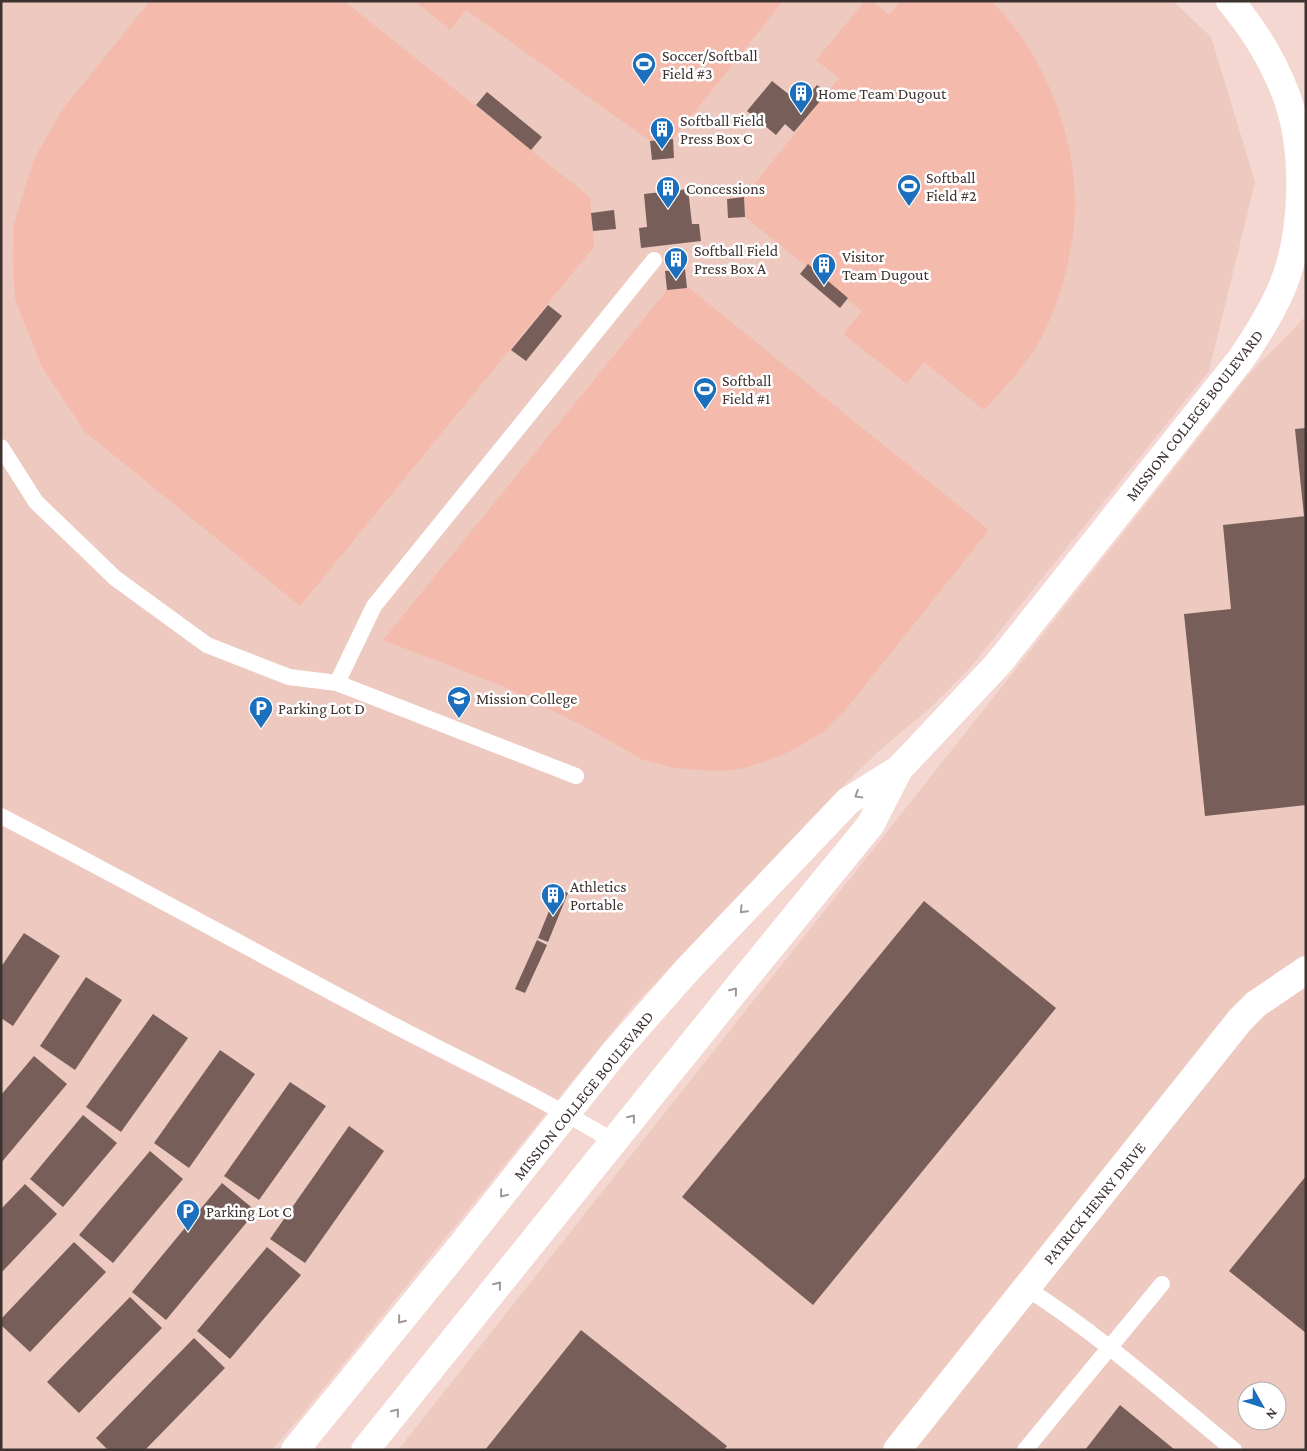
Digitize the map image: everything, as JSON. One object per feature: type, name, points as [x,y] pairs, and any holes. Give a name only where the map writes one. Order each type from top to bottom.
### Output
[{"type":"street","name":"MISSION COLLEGE BOULEVARD","points":[[295,1450],[449,1261],[615,1052],[689,968],[848,801],[899,770],[998,664],[1228,375],[1262,327],[1282,288],[1294,245],[1301,205],[1300,164],[1295,128],[1286,94],[1270,61],[1247,22],[1230,1]]},
{"type":"street","name":"MISSION COLLEGE BOULEVARD","points":[[365,1450],[613,1141],[872,824],[899,770]]},
{"type":"street","name":"PATRICK HENRY DRIVE","points":[[897,1450],[1240,1020],[1256,1004],[1306,970]]},
{"type":"lane","points":[[337,683],[374,606],[654,260]]},
{"type":"lane","points":[[1,447],[36,502],[78,543],[116,578],[207,644],[289,677],[337,683],[576,776]]},
{"type":"lane","points":[[1,816],[248,946],[382,1020],[567,1113],[613,1141]]},
{"type":"lane","points":[[1025,1450],[1162,1284]]},
{"type":"lane","points":[[1026,1288],[1061,1310],[1110,1348],[1234,1450]]},
{"type":"shaded area","name":"Mission College","points":[[1,1],[1173,1],[1211,37],[1255,182],[1209,371],[970,668],[930,708],[880,750],[845,784],[633,1006],[272,1450],[1,1450]]},
{"type":"shaded area","points":[[150,1],[344,1],[590,197],[594,247],[300,606],[85,432],[42,367],[15,300],[14,224],[34,159],[62,110]]},
{"type":"shaded area","name":"Soccer/Softball Field #3","points":[[415,1],[783,1],[673,139],[650,141],[466,10],[450,30]]},
{"type":"shaded area","name":"Softball Field #2","points":[[865,1],[872,1],[889,15],[901,1],[991,1],[1011,23],[1029,48],[1044,76],[1066,135],[1075,196],[1074,226],[1063,282],[1049,322],[1037,345],[1016,374],[984,410],[924,362],[907,384],[843,334],[862,311],[745,217],[744,197],[839,78],[816,60]]},
{"type":"shaded area","name":"Softball Field #1","points":[[689,288],[989,530],[847,708],[823,732],[793,750],[741,769],[714,771],[674,768],[643,760],[589,729],[505,687],[383,640],[667,290]]},
{"type":"shaded area","points":[[1306,316],[1306,1450],[398,1450],[1250,373]]},
{"type":"building","points":[[772,81],[801,104],[817,85],[827,93],[794,132],[785,124],[776,135],[747,111]]},
{"type":"building","points":[[487,92],[542,137],[531,150],[476,105]]},
{"type":"building","name":"Softball Field Press Box C","points":[[673,139],[674,158],[652,160],[650,141]]},
{"type":"building","name":"Concessions","points":[[688,189],[692,224],[699,224],[701,241],[641,248],[639,228],[647,227],[644,194]]},
{"type":"building","points":[[744,197],[745,217],[728,218],[727,199]]},
{"type":"building","points":[[614,210],[616,229],[593,231],[591,213]]},
{"type":"building","name":"Visitor Team Dugout","points":[[808,264],[848,298],[840,308],[800,274]]},
{"type":"building","name":"Softball Field Press Box A","points":[[685,269],[687,288],[667,290],[665,271]]},
{"type":"building","points":[[548,305],[562,316],[526,361],[511,350]]},
{"type":"building","points":[[1306,428],[1306,515],[1304,516],[1295,429]]},
{"type":"building","points":[[1306,516],[1306,805],[1205,816],[1184,614],[1231,609],[1223,525]]},
{"type":"building","name":"Athletics Portable","points":[[558,889],[568,893],[548,942],[538,938]]},
{"type":"building","points":[[924,901],[1056,1008],[813,1305],[682,1197]]},
{"type":"building","points":[[24,933],[60,956],[13,1026],[1,1018],[1,967]]},
{"type":"building","name":"Athletics Portable","points":[[537,940],[547,945],[525,993],[515,989]]},
{"type":"building","points":[[86,977],[122,1000],[75,1070],[40,1046]]},
{"type":"building","points":[[153,1014],[188,1038],[121,1132],[86,1107]]},
{"type":"building","points":[[220,1050],[255,1074],[189,1168],[154,1143]]},
{"type":"building","points":[[34,1056],[67,1084],[1,1163],[1,1095]]},
{"type":"building","points":[[290,1082],[326,1106],[259,1200],[224,1176]]},
{"type":"building","points":[[83,1115],[117,1143],[63,1207],[30,1179]]},
{"type":"building","points":[[349,1126],[384,1151],[305,1263],[270,1239]]},
{"type":"building","points":[[150,1151],[183,1179],[113,1263],[79,1235]]},
{"type":"building","points":[[1306,1176],[1306,1333],[1229,1271]]},
{"type":"building","points":[[222,1183],[256,1211],[166,1320],[132,1292]]},
{"type":"building","points":[[25,1184],[57,1214],[1,1273],[1,1209]]},
{"type":"building","points":[[74,1242],[106,1272],[30,1352],[1,1325],[1,1319]]},
{"type":"building","points":[[267,1247],[301,1275],[230,1359],[197,1331]]},
{"type":"building","points":[[130,1297],[162,1328],[79,1413],[47,1382]]},
{"type":"building","points":[[581,1330],[727,1446],[724,1450],[485,1450]]},
{"type":"building","points":[[194,1338],[225,1368],[145,1450],[108,1450],[96,1438]]},
{"type":"building","points":[[1120,1405],[1175,1450],[1085,1450]]},
{"type":"place","name":"Soccer/Softball Field #3","points":[[644,85]]},
{"type":"place","name":"Home Team Dugout","points":[[801,114]]},
{"type":"place","name":"Softball Field Press Box C","points":[[662,150]]},
{"type":"place","name":"Softball Field #2","points":[[909,207]]},
{"type":"place","name":"Concessions","points":[[668,209]]},
{"type":"place","name":"Softball Field Press Box A","points":[[676,280]]},
{"type":"place","name":"Visitor Team Dugout","points":[[824,286]]},
{"type":"place","name":"Softball Field #1","points":[[705,410]]},
{"type":"place","name":"Mission College","points":[[459,719]]},
{"type":"place","name":"Parking Lot D","points":[[261,729]]},
{"type":"place","name":"Athletics Portable","points":[[553,916]]},
{"type":"place","name":"Parking Lot C","points":[[188,1232]]}]
